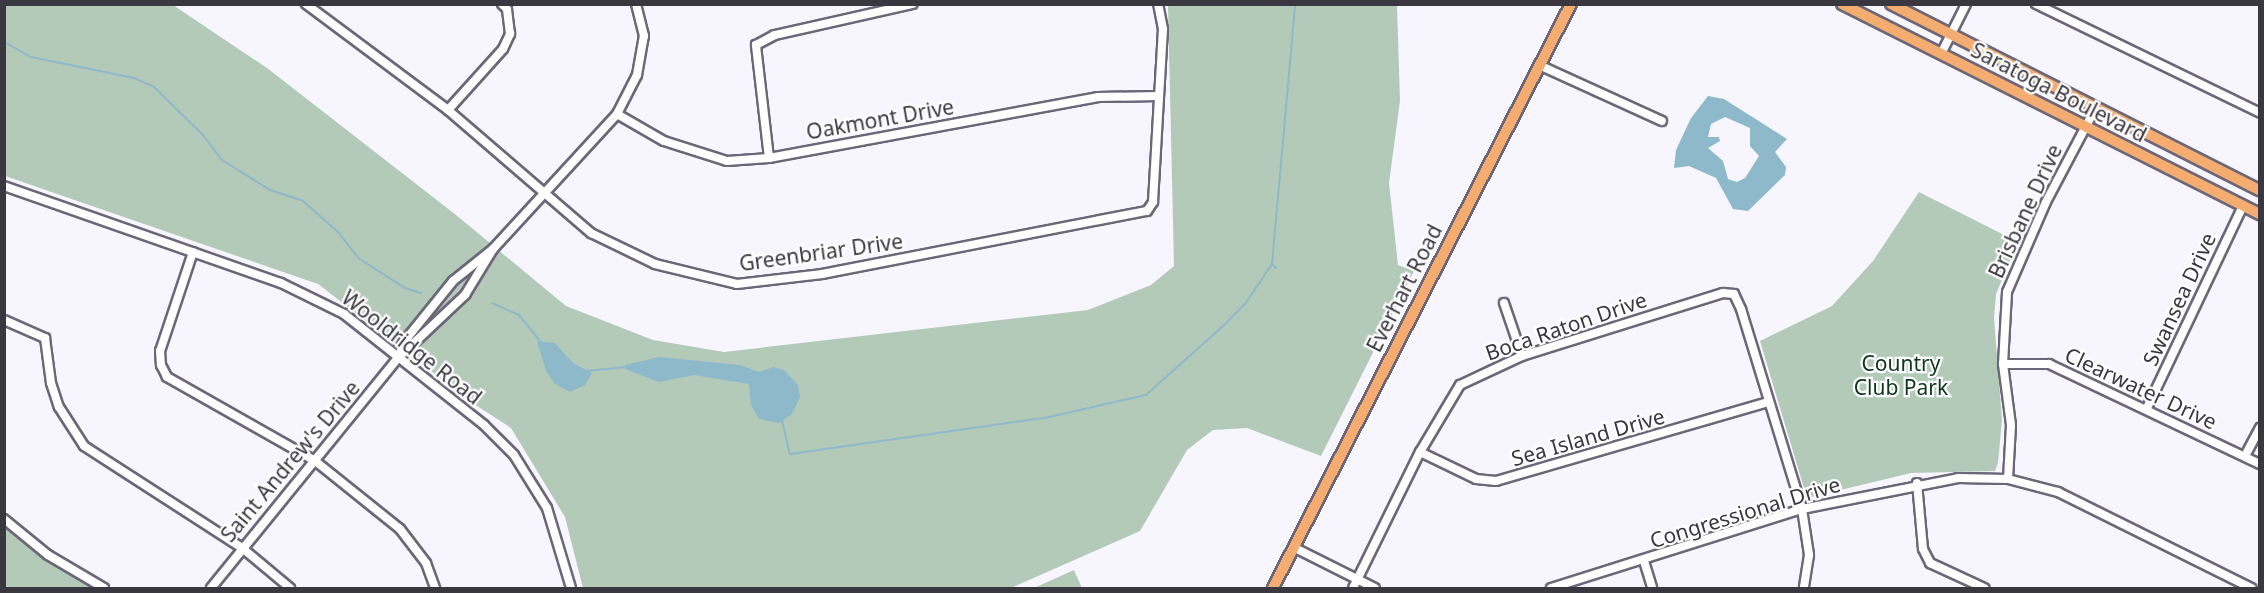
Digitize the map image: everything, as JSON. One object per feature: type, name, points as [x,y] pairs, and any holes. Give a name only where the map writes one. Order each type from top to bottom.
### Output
[{"type":"main road","name":"Everhart Road","points":[[1273,588],[1571,4]]},
{"type":"main road","name":"Saratoga Boulevard","points":[[1842,4],[2259,214]]},
{"type":"main road","name":"Saratoga Boulevard","points":[[1892,4],[2259,190]]},
{"type":"street","name":"Greenbriar Drive","points":[[306,4],[448,110],[591,233],[655,264],[737,284],[822,274],[1147,211],[1152,202],[1163,29],[1158,4]]},
{"type":"street","points":[[448,110],[503,49],[510,34],[507,9],[502,4]]},
{"type":"street","name":"Saint Andrew's Drive","points":[[399,357],[403,343],[453,281],[494,249],[617,114],[637,75],[644,36],[636,4]]},
{"type":"street","points":[[769,158],[756,45],[775,35],[913,4]]},
{"type":"street","points":[[1941,54],[1966,4]]},
{"type":"street","points":[[2036,4],[2259,113]]},
{"type":"street","points":[[1539,65],[1662,121]]},
{"type":"street","name":"Oakmont Drive","points":[[617,114],[664,141],[727,161],[769,158],[1098,97],[1159,96]]},
{"type":"street","name":"Brisbane Drive","points":[[2008,479],[2011,425],[2003,364],[2007,292],[2046,202],[2096,107]]},
{"type":"street","name":"Wooldridge Road","points":[[4,186],[319,299],[399,357],[514,455],[547,508],[571,588]]},
{"type":"street","name":"Swansea Drive","points":[[2147,408],[2243,206]]},
{"type":"street","name":"Saint Andrew's Drive","points":[[211,588],[241,547],[399,357],[465,295],[494,249]]},
{"type":"street","points":[[193,252],[160,351],[163,371],[173,381],[314,460],[400,529],[426,563],[435,588]]},
{"type":"street","name":"Boca Raton Drive","points":[[1353,588],[1420,452],[1460,385],[1522,356],[1723,292],[1734,294],[1768,402]]},
{"type":"street","points":[[1504,303],[1522,356]]},
{"type":"street","points":[[4,321],[45,338],[51,383],[59,407],[84,447],[241,547],[290,588]]},
{"type":"street","name":"Clearwater Drive","points":[[2003,364],[2049,364],[2147,408],[2259,464]]},
{"type":"street","points":[[1768,402],[1802,509],[1809,555],[1804,588]]},
{"type":"street","name":"Sea Island Drive","points":[[1420,452],[1476,478],[1496,482],[1768,402]]},
{"type":"street","points":[[2245,456],[2259,428]]},
{"type":"street","name":"Congressional Drive","points":[[1551,588],[1644,561],[1802,509],[1917,483],[1958,478],[2008,479],[2058,492],[2251,588]]},
{"type":"street","points":[[1917,483],[1923,549],[1930,563],[1984,588]]},
{"type":"street","points":[[4,519],[48,555],[104,588]]},
{"type":"street","points":[[1295,548],[1375,588]]},
{"type":"street","points":[[1644,561],[1652,588]]},
{"type":"green space","points":[[5,5],[173,5],[267,68],[456,215],[566,306],[653,340],[724,352],[1088,310],[1151,285],[1174,266],[1168,5],[1397,5],[1400,101],[1389,183],[1398,265],[1414,271],[1321,456],[1247,428],[1213,430],[1187,450],[1140,531],[1011,588],[583,588],[565,517],[511,428],[474,404],[318,284],[5,176]]},
{"type":"green space","name":"Country Club Park","points":[[1919,192],[2018,242],[1996,294],[1994,318],[2002,420],[1998,463],[1995,471],[1911,473],[1807,498],[1760,341],[1832,306],[1873,261]]},
{"type":"green space","points":[[5,527],[46,560],[91,588],[5,588]]},
{"type":"green space","points":[[1074,570],[1082,588],[1034,588]]},
{"type":"water","points":[[1708,96],[1724,99],[1787,139],[1775,152],[1786,167],[1785,175],[1748,211],[1733,209],[1716,178],[1689,166],[1674,168],[1676,150],[1691,118]],"holes":[[[1725,117],[1750,128],[1750,146],[1759,156],[1745,178],[1737,182],[1728,179],[1723,161],[1708,148],[1720,141],[1719,137],[1708,137],[1711,124]]]},
{"type":"water","points":[[537,341],[555,343],[573,363],[592,373],[585,385],[570,392],[555,384],[546,371]]},
{"type":"water","points":[[659,357],[740,365],[759,372],[773,367],[784,370],[798,385],[800,397],[792,414],[779,423],[759,419],[751,405],[749,384],[694,375],[659,382],[625,369],[625,365]]},
{"type":"waterway","points":[[1272,264],[1295,4]]},
{"type":"waterway","points":[[4,42],[31,57],[134,78],[154,87],[203,135],[222,160],[270,190],[303,201],[338,232],[358,258],[405,288],[421,293]]},
{"type":"waterway","points":[[782,420],[790,454],[1049,417],[1146,395],[1245,304],[1272,264],[1276,268]]},
{"type":"waterway","points":[[492,303],[519,315],[540,341]]},
{"type":"waterway","points":[[585,371],[627,367]]}]
